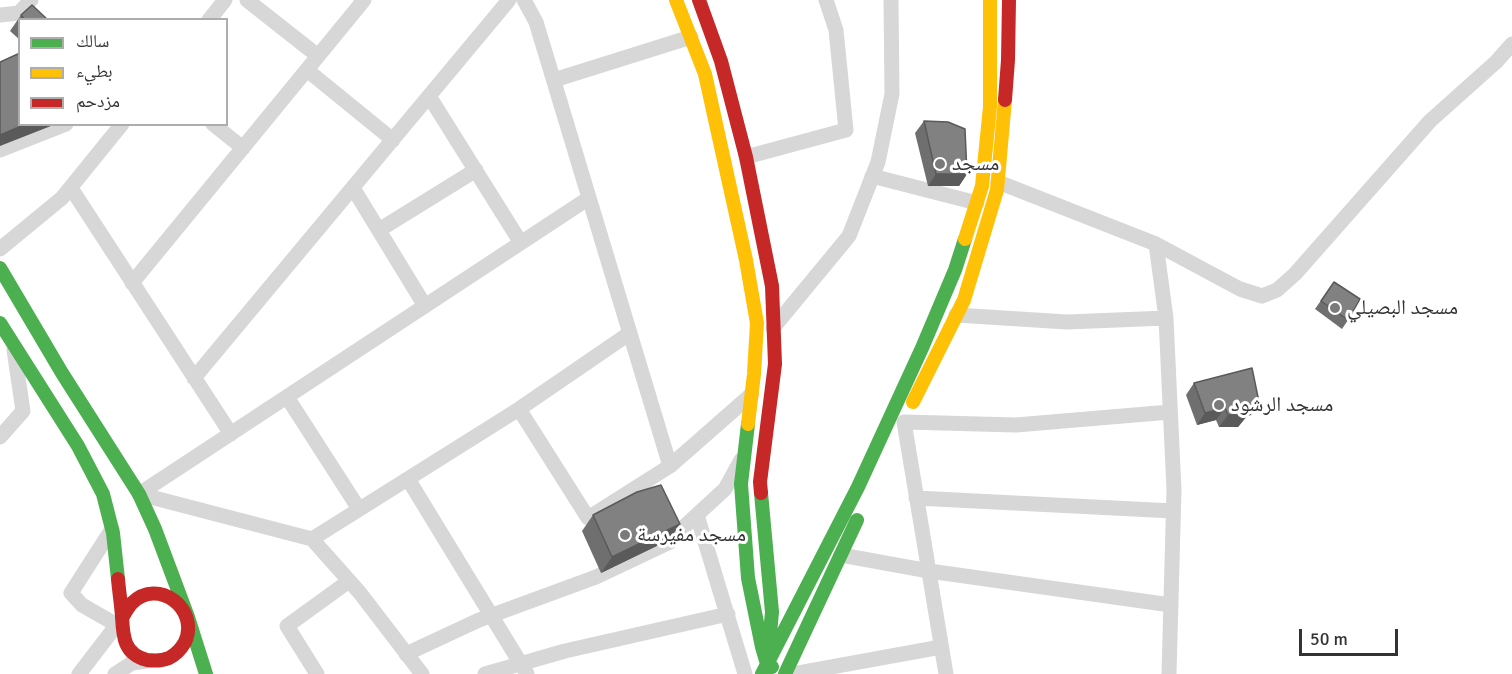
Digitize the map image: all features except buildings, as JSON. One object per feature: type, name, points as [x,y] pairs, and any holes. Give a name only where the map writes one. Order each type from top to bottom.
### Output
[{"type":"street","points":[[0,15],[23,16],[31,0]]},
{"type":"street","points":[[210,18],[225,0]]},
{"type":"street","points":[[247,0],[318,56]]},
{"type":"street","points":[[132,283],[364,0]]},
{"type":"street","points":[[194,378],[509,0]]},
{"type":"street","points":[[524,0],[536,22],[670,466]]},
{"type":"street","points":[[676,0],[705,74],[746,260],[757,323],[754,374],[741,484],[748,579],[766,671]]},
{"type":"street","points":[[699,0],[721,61],[746,157],[772,286],[775,364],[760,482],[772,612],[766,671]]},
{"type":"street","points":[[746,157],[846,130],[836,30],[826,0]]},
{"type":"street","points":[[773,328],[849,236],[878,162],[892,94],[891,0]]},
{"type":"street","points":[[766,671],[858,487],[955,270],[982,186],[990,106],[990,0]]},
{"type":"street","points":[[894,443],[964,300],[997,190],[1008,60],[1009,0]]},
{"type":"street","points":[[554,80],[691,37]]},
{"type":"street","points":[[998,182],[1156,244],[1240,289],[1262,296],[1277,290],[1295,274],[1430,121],[1496,62],[1512,44]]},
{"type":"street","points":[[307,70],[393,140]]},
{"type":"street","points":[[429,96],[522,243]]},
{"type":"street","points":[[0,150],[61,126]]},
{"type":"street","points":[[216,126],[243,148]]},
{"type":"street","points":[[0,249],[62,198],[114,127]]},
{"type":"street","points":[[378,230],[476,170]]},
{"type":"street","points":[[872,176],[977,203]]},
{"type":"street","points":[[70,188],[231,434]]},
{"type":"street","points":[[353,188],[425,306]]},
{"type":"street","points":[[139,494],[589,198]]},
{"type":"street","points":[[1156,244],[1166,318],[1173,511],[1169,674]]},
{"type":"street","points":[[0,268],[62,373],[139,494],[155,529],[188,616],[206,674]]},
{"type":"street","points":[[956,315],[1067,322],[1166,318]]},
{"type":"street","points":[[0,322],[78,446],[103,494],[112,529],[120,621],[124,641],[131,651],[146,661],[155,674]]},
{"type":"street","points":[[312,539],[519,409],[630,333]]},
{"type":"street","points":[[0,437],[23,411],[13,345]]},
{"type":"street","points":[[519,409],[588,518],[670,466],[752,394]]},
{"type":"street","points":[[287,397],[359,509]]},
{"type":"street","points":[[904,422],[1016,425],[1170,412]]},
{"type":"street","points":[[904,422],[946,674]]},
{"type":"street","points":[[406,654],[492,616],[596,577],[670,542],[724,489],[744,454]]},
{"type":"street","points":[[408,479],[524,669]]},
{"type":"street","points":[[139,494],[312,539],[360,593],[422,674]]},
{"type":"street","points":[[766,671],[783,674],[868,496]]},
{"type":"street","points":[[916,498],[1173,511]]},
{"type":"street","points":[[697,515],[745,674]]},
{"type":"street","points":[[112,529],[71,593],[82,605],[120,621]]},
{"type":"street","points":[[841,555],[929,571],[1171,605]]},
{"type":"street","points":[[317,674],[287,626],[349,581]]},
{"type":"street","points":[[79,674],[135,600],[145,594],[156,593],[177,599],[188,616],[190,634],[180,651],[162,660],[132,663],[115,674]]},
{"type":"street","points":[[485,674],[524,669],[565,651],[728,614]]},
{"type":"street","points":[[793,674],[941,647]]},
{"type":"traffic: fast","points":[[762,674],[858,487],[922,348],[955,270],[965,239]]},
{"type":"traffic: fast","points":[[0,268],[62,373],[139,494],[155,529],[188,617],[206,674]]},
{"type":"traffic: fast","points":[[0,323],[78,446],[103,494],[113,533],[118,579]]},
{"type":"traffic: fast","points":[[748,424],[741,484],[748,578],[762,647],[767,664],[772,667]]},
{"type":"traffic: fast","points":[[761,493],[772,612],[769,645]]},
{"type":"traffic: fast","points":[[785,674],[857,520]]},
{"type":"traffic: slow","points":[[676,0],[705,74],[746,260],[757,323],[748,424]]},
{"type":"traffic: slow","points":[[965,239],[982,186],[990,107],[990,0]]},
{"type":"traffic: slow","points":[[913,402],[964,300],[997,190],[1005,100]]},
{"type":"traffic: jam","points":[[699,0],[721,61],[746,157],[772,286],[775,364],[760,482],[761,493]]},
{"type":"traffic: jam","points":[[1005,100],[1009,0]]},
{"type":"traffic: jam","points":[[118,579],[122,611],[122,616],[122,623],[124,637],[133,653],[147,660],[164,660],[177,653],[185,642],[188,630],[187,618],[182,608],[174,600],[164,595],[153,593],[142,596],[132,603],[125,612],[123,616],[122,618]]},
{"type":"place","name":"مسجد","points":[[940,164]]},
{"type":"place","name":"مسجد البصيلي","points":[[1335,308]]},
{"type":"place","name":"مسجد الرشود","points":[[1219,405]]},
{"type":"place","name":"مسجد مفيرسة","points":[[625,535]]}]
